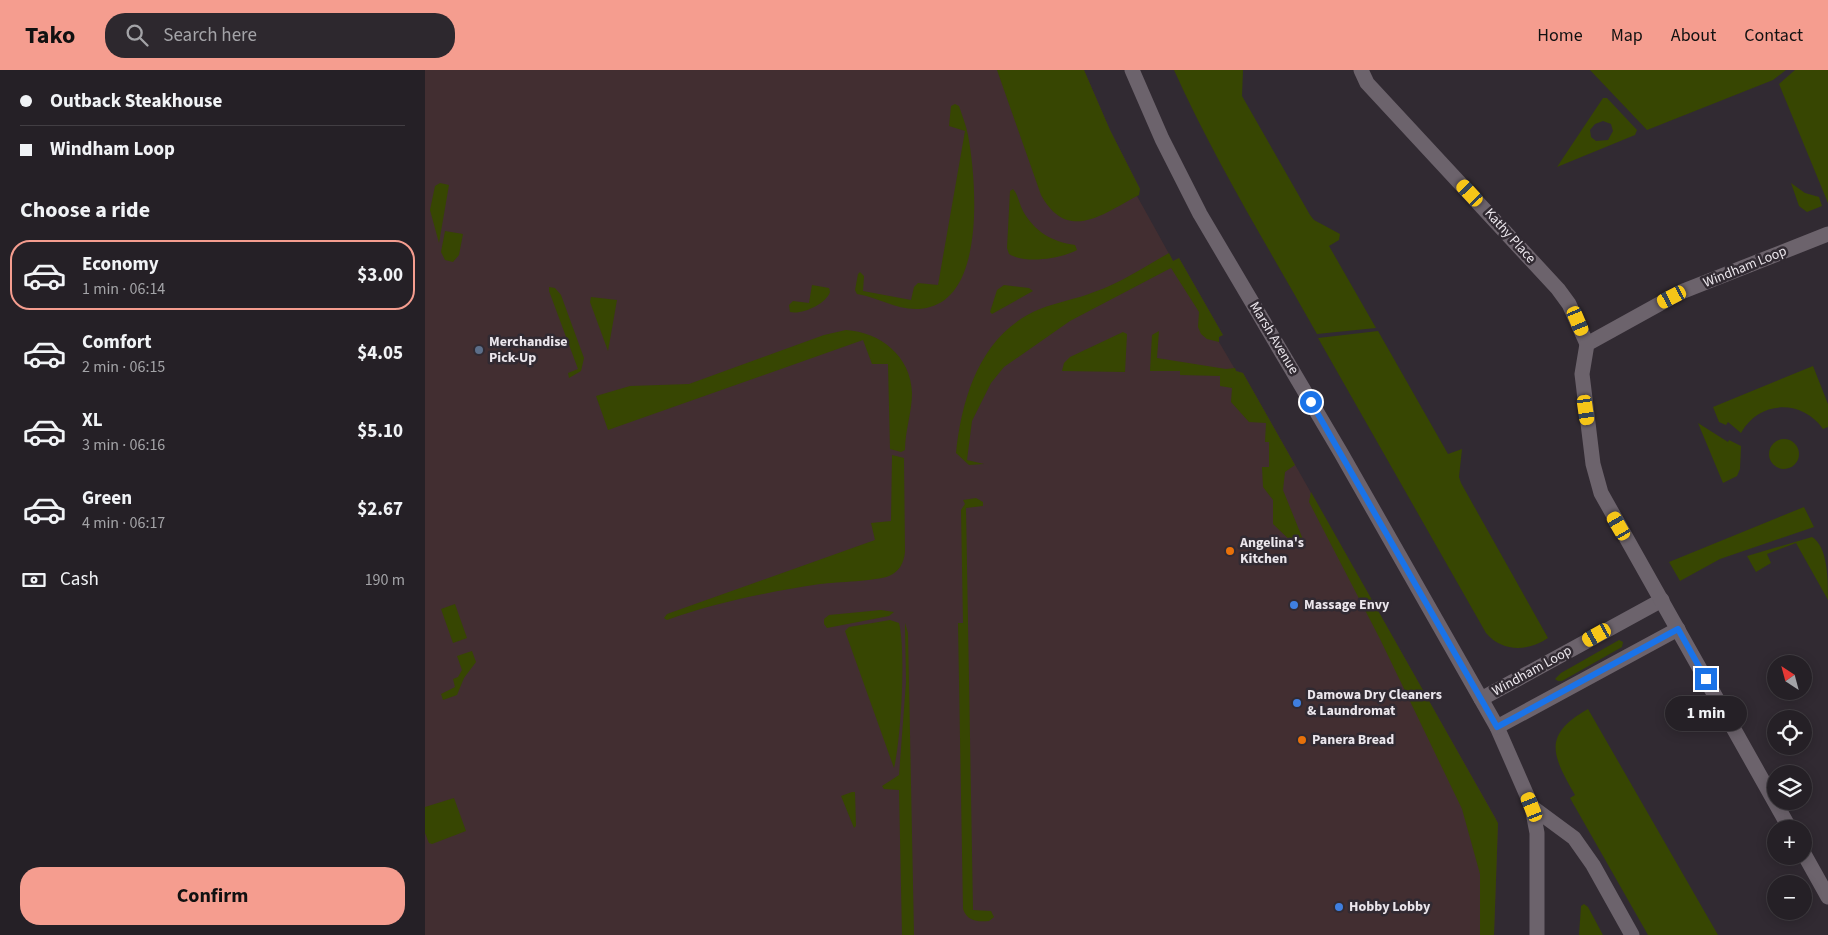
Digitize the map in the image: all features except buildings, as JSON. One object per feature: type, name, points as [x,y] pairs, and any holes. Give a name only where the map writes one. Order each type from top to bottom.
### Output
[{"type":"street","name":"Marsh Avenue","points":[[1132,70],[1161,139],[1200,214],[1341,453],[1497,727],[1532,807],[1537,833],[1537,935]]},
{"type":"street","name":"Kathy Place","points":[[1361,70],[1367,83],[1558,289],[1569,304],[1587,344]]},
{"type":"street","name":"Windham Loop","points":[[1587,344],[1681,292],[1828,234]]},
{"type":"street","points":[[1587,344],[1582,374],[1596,478],[1601,493],[1785,820]]},
{"type":"street","name":"Windham Loop","points":[[1481,699],[1662,600]]},
{"type":"street","points":[[1497,727],[1678,629]]},
{"type":"street","points":[[1532,807],[1574,838],[1593,865],[1632,935]]},
{"type":"street","points":[[1810,865],[1828,897]]},
{"type":"shaded area","points":[[425,70],[1084,70],[1110,130],[1140,189],[1137,196],[1173,261],[1179,258],[1223,335],[1219,337],[1219,342],[1236,371],[1243,373],[1496,819],[1498,827],[1494,935],[425,935]]},
{"type":"green space","points":[[997,70],[1084,70],[1110,130],[1140,189],[1139,195],[1100,216],[1087,220],[1075,221],[1063,218],[1052,210],[1041,195]]},
{"type":"green space","points":[[1174,70],[1243,70],[1242,96],[1310,215],[1314,220],[1340,234],[1339,240],[1329,246],[1376,328],[1317,334],[1224,171]]},
{"type":"green space","points":[[1590,70],[1786,70],[1773,80],[1647,130]]},
{"type":"green space","points":[[1795,70],[1828,70],[1828,203],[1779,84]]},
{"type":"green space","points":[[1603,98],[1607,98],[1637,130],[1635,135],[1557,167]],"holes":[[[1603,121],[1611,124],[1613,131],[1608,140],[1596,141],[1591,137],[1590,130],[1595,124]]]},
{"type":"green space","points":[[955,104],[959,106],[968,135],[974,204],[973,232],[969,257],[961,280],[948,297],[930,307],[920,309],[893,305],[857,294],[855,290],[860,272],[864,276],[863,291],[911,300],[914,287],[918,283],[938,285],[965,131],[949,126],[951,106]]},
{"type":"green space","points":[[440,183],[449,185],[439,243],[430,210],[435,186]]},
{"type":"green space","points":[[1791,183],[1805,193],[1819,197],[1822,206],[1807,212],[1799,206]]},
{"type":"green space","points":[[1013,189],[1027,218],[1038,230],[1051,238],[1075,245],[1077,250],[1061,256],[1033,260],[1009,254],[1007,248],[1010,191]]},
{"type":"green space","points":[[445,231],[463,234],[459,255],[453,262],[445,260],[441,252]]},
{"type":"green space","points":[[1169,253],[1173,261],[1179,258],[1223,335],[1219,337],[1219,342],[1207,339],[1201,334],[1198,327],[1199,312],[1171,268],[1070,321],[1004,367],[991,383],[972,421],[967,460],[984,464],[969,465],[956,453],[963,410],[970,389],[978,369],[989,350],[1003,334],[1020,320],[1040,309],[1104,288]]},
{"type":"green space","points":[[812,285],[829,288],[828,296],[813,308],[801,312],[790,312],[789,305],[793,301],[809,303]]},
{"type":"green space","points":[[1004,285],[1029,288],[1033,291],[992,314],[990,312],[997,290]]},
{"type":"green space","points":[[549,287],[555,288],[561,295],[584,358],[581,371],[569,378],[568,373],[578,369]]},
{"type":"green space","points":[[591,297],[617,300],[608,351],[590,302]]},
{"type":"green space","points":[[846,330],[871,335],[882,341],[900,357],[906,368],[910,380],[912,400],[905,450],[901,452],[890,449],[888,364],[872,364],[863,340],[608,430],[596,396],[630,386],[689,384],[824,335]]},
{"type":"green space","points":[[1159,331],[1157,358],[1226,369],[1235,368],[1236,371],[1243,373],[1295,465],[1285,472],[1283,490],[1302,537],[1303,543],[1297,547],[1273,524],[1273,500],[1263,487],[1262,467],[1269,467],[1269,442],[1265,442],[1266,423],[1249,422],[1231,402],[1232,388],[1220,386],[1220,376],[1180,375],[1180,371],[1150,371],[1152,335]]},
{"type":"green space","points":[[1378,331],[1448,454],[1462,449],[1459,477],[1461,483],[1548,638],[1540,643],[1524,648],[1507,647],[1492,639],[1486,633],[1318,338]]},
{"type":"green space","points":[[1123,332],[1127,334],[1125,372],[1062,371],[1064,363],[1070,357]]},
{"type":"green space","points":[[1813,366],[1828,404],[1828,427],[1823,429],[1804,412],[1793,408],[1781,407],[1769,409],[1758,414],[1741,433],[1728,422],[1726,425],[1719,422],[1713,407]]},
{"type":"green space","points":[[1698,423],[1728,442],[1729,440],[1741,446],[1740,469],[1737,476],[1723,483]]},
{"type":"green space","points":[[1784,439],[1790,440],[1798,448],[1798,460],[1790,468],[1784,469],[1778,468],[1770,460],[1769,454],[1770,448],[1778,440]]},
{"type":"green space","points":[[892,455],[904,458],[905,552],[902,563],[896,572],[889,576],[875,579],[820,584],[762,594],[705,608],[667,620],[664,618],[667,614],[875,540],[871,523],[891,521]]},
{"type":"green space","points":[[1311,492],[1498,823],[1494,935],[1480,935],[1480,874],[1462,809],[1380,639],[1309,502]]},
{"type":"green space","points":[[976,498],[983,502],[983,506],[966,508],[973,910],[991,911],[994,917],[989,921],[977,921],[970,918],[963,909],[958,623],[963,623],[961,510],[965,504],[963,500]]},
{"type":"green space","points":[[1804,507],[1814,527],[1720,559],[1680,581],[1669,562]]},
{"type":"green space","points":[[1812,537],[1821,548],[1824,556],[1828,600],[1796,543],[1767,554],[1771,563],[1756,572],[1747,556]]},
{"type":"green space","points":[[455,604],[467,638],[453,643],[441,609]]},
{"type":"green space","points":[[881,610],[894,612],[889,616],[827,628],[824,624],[824,619],[829,615]]},
{"type":"green space","points":[[890,620],[899,623],[902,654],[901,717],[894,768],[845,631],[849,627]]},
{"type":"green space","points":[[905,623],[908,633],[914,935],[902,935],[899,790],[884,789],[882,786],[899,775],[906,682]]},
{"type":"green space","points":[[1619,640],[1623,642],[1622,647],[1562,681],[1555,679],[1561,673]]},
{"type":"green space","points":[[472,651],[476,662],[464,678],[457,695],[443,700],[441,694],[455,687],[453,679],[458,677],[462,670],[457,656]]},
{"type":"green space","points":[[1588,709],[1718,935],[1648,935],[1570,798],[1575,795],[1557,757],[1558,737],[1563,728]]},
{"type":"green space","points":[[855,792],[856,826],[854,828],[841,796]]},
{"type":"green space","points":[[454,798],[466,831],[432,844],[429,843],[425,833],[425,807]]},
{"type":"green space","points":[[1584,904],[1588,907],[1603,935],[1579,935],[1581,906]]},
{"type":"place","name":"Merchandise Pick-Up","points":[[479,350]]},
{"type":"place","name":"Angelina's Kitchen","points":[[1230,551]]},
{"type":"place","name":"Massage Envy","points":[[1294,605]]},
{"type":"place","name":"Damowa Dry Cleaners & Laundromat","points":[[1297,703]]},
{"type":"place","name":"Panera Bread","points":[[1302,740]]},
{"type":"place","name":"Hobby Lobby","points":[[1339,907]]},
{"type":"route","points":[[1311,402],[1497,727],[1678,629],[1706,679]]}]
